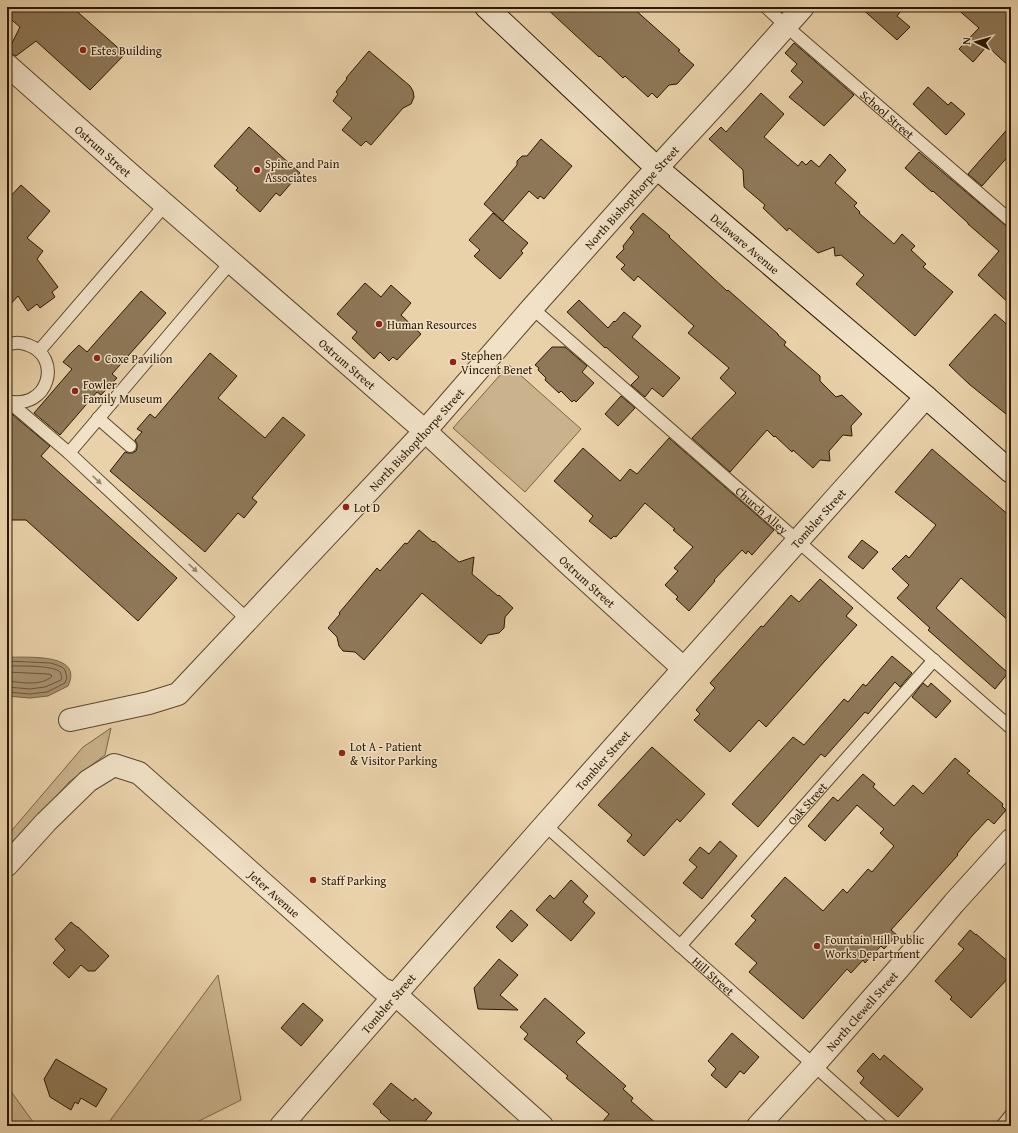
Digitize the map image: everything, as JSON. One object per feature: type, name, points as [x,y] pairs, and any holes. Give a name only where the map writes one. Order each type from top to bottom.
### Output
[{"type":"street","name":"Delaware Avenue","points":[[486,7],[657,168],[926,397],[1011,472]]},
{"type":"street","name":"North Bishopthorpe Street","points":[[70,720],[178,694],[425,431],[532,308],[803,7]]},
{"type":"street","name":"Ostrum Street","points":[[7,65],[425,431],[572,568],[683,668]]},
{"type":"street","name":"Tombler Street","points":[[281,1126],[395,994],[683,668],[926,397]]},
{"type":"street","name":"Jeter Avenue","points":[[7,864],[46,822],[88,782],[114,765],[139,773],[382,989],[395,994],[542,1126]]},
{"type":"street","name":"North Clewell Street","points":[[758,1126],[814,1065],[954,903],[1011,840]]},
{"type":"lane","name":"School Street","points":[[766,7],[786,26],[1011,220]]},
{"type":"lane","points":[[39,351],[165,204]]},
{"type":"lane","points":[[69,454],[231,262]]},
{"type":"lane","name":"Church Alley","points":[[532,308],[1011,728]]},
{"type":"lane","points":[[7,345],[22,342],[31,346],[39,351],[45,359],[48,369],[44,389],[37,397],[28,402],[18,403],[7,401]]},
{"type":"lane","points":[[7,401],[69,454],[248,620]]},
{"type":"lane","points":[[98,418],[130,446]]},
{"type":"lane","name":"Oak Street","points":[[680,946],[934,660]]},
{"type":"lane","name":"Hill Street","points":[[545,825],[882,1126]]},
{"type":"lane","points":[[1002,1126],[1011,1116]]},
{"type":"shaded area","points":[[509,365],[581,429],[525,492],[453,428]]},
{"type":"shaded area","points":[[111,728],[105,755],[69,782],[7,851],[7,836],[83,747]]},
{"type":"shaded area","points":[[218,975],[241,1100],[189,1126],[106,1126]]},
{"type":"shaded area","points":[[7,1086],[36,1126],[7,1126]]},
{"type":"water","points":[[7,657],[51,659],[61,662],[68,667],[71,675],[68,686],[48,696],[30,698],[7,696]]},
{"type":"building","name":"Estes Building","points":[[7,7],[72,7],[125,54],[90,90],[36,41],[16,56],[7,53],[20,27],[7,16]]},
{"type":"building","points":[[545,7],[632,7],[680,50],[678,51],[694,65],[677,84],[669,85],[657,98],[652,93],[648,97],[625,76],[623,78]]},
{"type":"building","points":[[860,7],[904,7],[897,16],[910,27],[897,40]]},
{"type":"building","points":[[955,7],[1011,7],[1011,68],[987,46],[973,62],[959,49],[979,28]]},
{"type":"building","points":[[794,43],[854,95],[824,126],[789,97],[803,82],[791,71],[797,64],[785,53]]},
{"type":"building","points":[[369,51],[410,86],[414,97],[411,104],[403,108],[371,145],[366,141],[361,146],[342,130],[352,118],[333,101],[338,94],[336,92],[347,79],[346,78]]},
{"type":"building","points":[[928,87],[948,105],[951,102],[965,114],[946,135],[913,104]]},
{"type":"building","points":[[761,93],[784,114],[764,137],[798,166],[802,161],[806,165],[811,160],[819,167],[830,154],[846,170],[835,183],[857,203],[854,206],[860,212],[859,213],[894,244],[902,234],[915,246],[911,250],[926,264],[923,267],[953,292],[915,336],[856,284],[864,275],[841,255],[835,256],[834,247],[818,253],[789,228],[787,231],[763,208],[765,205],[744,187],[743,170],[709,139],[721,127],[726,132]]},
{"type":"building","points":[[1011,125],[1011,153],[982,186],[968,174]]},
{"type":"building","name":"Spine and Pain Associates","points":[[249,127],[300,173],[280,196],[276,193],[260,212],[236,190],[238,188],[214,166]]},
{"type":"building","points":[[541,139],[572,166],[544,199],[540,196],[538,199],[529,191],[503,221],[484,204],[517,165],[517,161],[522,156],[527,156]]},
{"type":"building","points":[[919,152],[1011,230],[1011,305],[978,275],[999,251],[933,191],[932,192],[905,168]]},
{"type":"building","points":[[21,185],[50,211],[27,238],[43,251],[37,259],[58,287],[52,292],[55,297],[40,308],[37,304],[28,311],[18,296],[7,308],[7,200]]},
{"type":"building","points":[[493,213],[528,243],[521,251],[523,253],[500,279],[474,256],[480,250],[469,240]]},
{"type":"building","points":[[643,213],[670,236],[669,237],[727,291],[728,290],[778,334],[786,342],[784,345],[820,376],[820,381],[836,397],[842,395],[862,414],[851,426],[852,436],[843,435],[829,451],[830,461],[820,460],[813,468],[767,430],[730,472],[692,438],[736,393],[720,378],[729,368],[688,333],[694,326],[638,276],[634,281],[621,269],[625,265],[616,257],[624,249],[623,246],[634,232],[630,228]]},
{"type":"building","name":"Human Resources","points":[[365,283],[381,297],[391,285],[411,303],[401,315],[421,334],[397,360],[393,357],[389,361],[380,352],[374,359],[352,338],[357,332],[337,314]]},
{"type":"building","name":"Coxe Pavilion","points":[[141,291],[166,313],[112,374],[117,378],[101,395],[97,392],[60,435],[34,413],[72,369],[63,362],[70,354],[79,345],[87,352]]},
{"type":"building","points":[[579,300],[608,328],[624,312],[641,326],[632,337],[680,378],[663,397],[652,388],[645,397],[631,385],[639,377],[606,347],[605,348],[567,312]]},
{"type":"building","points":[[995,314],[1011,328],[1011,418],[969,384],[949,365]]},
{"type":"building","points":[[552,347],[565,347],[587,366],[582,372],[594,383],[576,402],[574,400],[572,402],[561,391],[559,393],[545,380],[546,378],[535,365]]},
{"type":"building","points":[[210,353],[237,376],[218,398],[265,438],[283,417],[305,435],[252,498],[257,502],[244,518],[238,513],[205,552],[110,471],[125,452],[132,453],[136,451],[137,444],[135,440],[142,432],[137,429],[150,414],[155,418]]},
{"type":"building","points":[[621,396],[635,408],[618,426],[605,414]]},
{"type":"building","points":[[7,410],[50,446],[41,456],[177,578],[138,621],[26,520],[7,520]]},
{"type":"building","points":[[669,438],[774,530],[752,555],[748,551],[746,554],[742,550],[714,580],[715,581],[689,611],[676,599],[678,597],[665,585],[678,571],[674,568],[693,547],[673,530],[675,529],[645,503],[616,537],[614,536],[611,539],[589,521],[593,516],[554,481],[583,448],[620,481],[630,469],[637,474]]},
{"type":"building","points":[[932,449],[1011,517],[1011,623],[961,578],[936,608],[1008,673],[995,689],[928,630],[930,628],[897,598],[909,585],[892,569],[906,555],[909,558],[936,525],[895,492]]},
{"type":"building","points":[[419,530],[459,562],[474,557],[472,574],[513,608],[505,617],[504,628],[499,633],[488,635],[481,644],[422,593],[364,660],[355,652],[343,651],[339,646],[337,637],[328,628],[377,568],[380,571]]},
{"type":"building","points":[[862,540],[878,552],[863,569],[848,557]]},
{"type":"building","points":[[820,579],[853,608],[846,616],[857,625],[766,727],[759,720],[730,752],[694,720],[700,714],[696,710],[715,688],[710,683],[791,595],[799,602]]},
{"type":"building","points":[[892,656],[912,673],[900,687],[895,682],[868,714],[865,712],[825,757],[821,754],[758,827],[732,804],[793,737],[804,745],[844,699],[848,702],[863,684],[866,686]]},
{"type":"building","points":[[923,683],[928,687],[931,683],[951,701],[936,718],[912,697]]},
{"type":"building","points":[[652,747],[705,794],[680,822],[677,819],[644,856],[627,841],[632,835],[598,805]]},
{"type":"building","points":[[955,758],[970,771],[967,773],[1003,804],[1002,806],[1006,810],[994,824],[988,819],[972,836],[957,854],[958,855],[891,930],[897,935],[884,949],[881,946],[865,963],[863,960],[851,973],[847,969],[803,1019],[749,972],[757,963],[735,944],[756,920],[751,916],[785,877],[823,911],[843,889],[847,893],[868,869],[872,872],[894,846],[880,833],[884,829],[857,805],[825,841],[808,826],[833,797],[838,801],[863,774],[875,784],[873,787],[894,806],[913,785],[923,794]]},
{"type":"building","points":[[720,841],[737,856],[702,899],[683,883],[697,867],[689,860],[700,847],[709,854]]},
{"type":"building","points":[[571,880],[588,896],[583,902],[595,913],[571,941],[536,910],[550,895],[554,899]]},
{"type":"building","points":[[511,910],[528,925],[512,942],[496,927]]},
{"type":"building","points":[[71,922],[109,956],[95,971],[88,971],[81,965],[69,978],[53,963],[65,950],[55,939]]},
{"type":"building","points":[[970,930],[1011,964],[1011,975],[971,1018],[950,999],[952,997],[935,981],[964,949],[958,944]]},
{"type":"building","points":[[499,959],[518,975],[500,995],[518,1010],[478,1009],[474,988]]},
{"type":"building","points":[[545,998],[585,1033],[576,1042],[626,1086],[623,1089],[633,1098],[631,1101],[659,1126],[599,1126],[609,1114],[566,1078],[568,1076],[524,1039],[528,1034],[520,1027]]},
{"type":"building","points":[[303,1003],[323,1020],[301,1046],[281,1028]]},
{"type":"building","points":[[732,1033],[759,1057],[744,1074],[740,1071],[726,1088],[711,1075],[716,1069],[708,1061]]},
{"type":"building","points":[[873,1053],[880,1060],[884,1055],[923,1089],[898,1117],[860,1083],[864,1078],[857,1071]]},
{"type":"building","points":[[56,1059],[107,1089],[96,1107],[81,1098],[78,1104],[75,1102],[71,1110],[50,1097],[44,1079]]},
{"type":"building","points":[[391,1083],[413,1101],[415,1098],[432,1113],[421,1126],[396,1126],[373,1104]]},
{"type":"place","name":"Estes Building","points":[[83,50]]},
{"type":"place","name":"Spine and Pain Associates","points":[[257,170]]},
{"type":"place","name":"Human Resources","points":[[379,324]]},
{"type":"place","name":"Coxe Pavilion","points":[[97,358]]},
{"type":"place","name":"Stephen Vincent Benet","points":[[453,362]]},
{"type":"place","name":"Fowler Family Museum","points":[[75,391]]},
{"type":"place","name":"Lot D","points":[[346,507]]},
{"type":"place","name":"Lot A - Patient & Visitor Parking","points":[[342,753]]},
{"type":"place","name":"Staff Parking","points":[[313,880]]},
{"type":"place","name":"Fountain Hill Public Works Department","points":[[817,946]]}]
